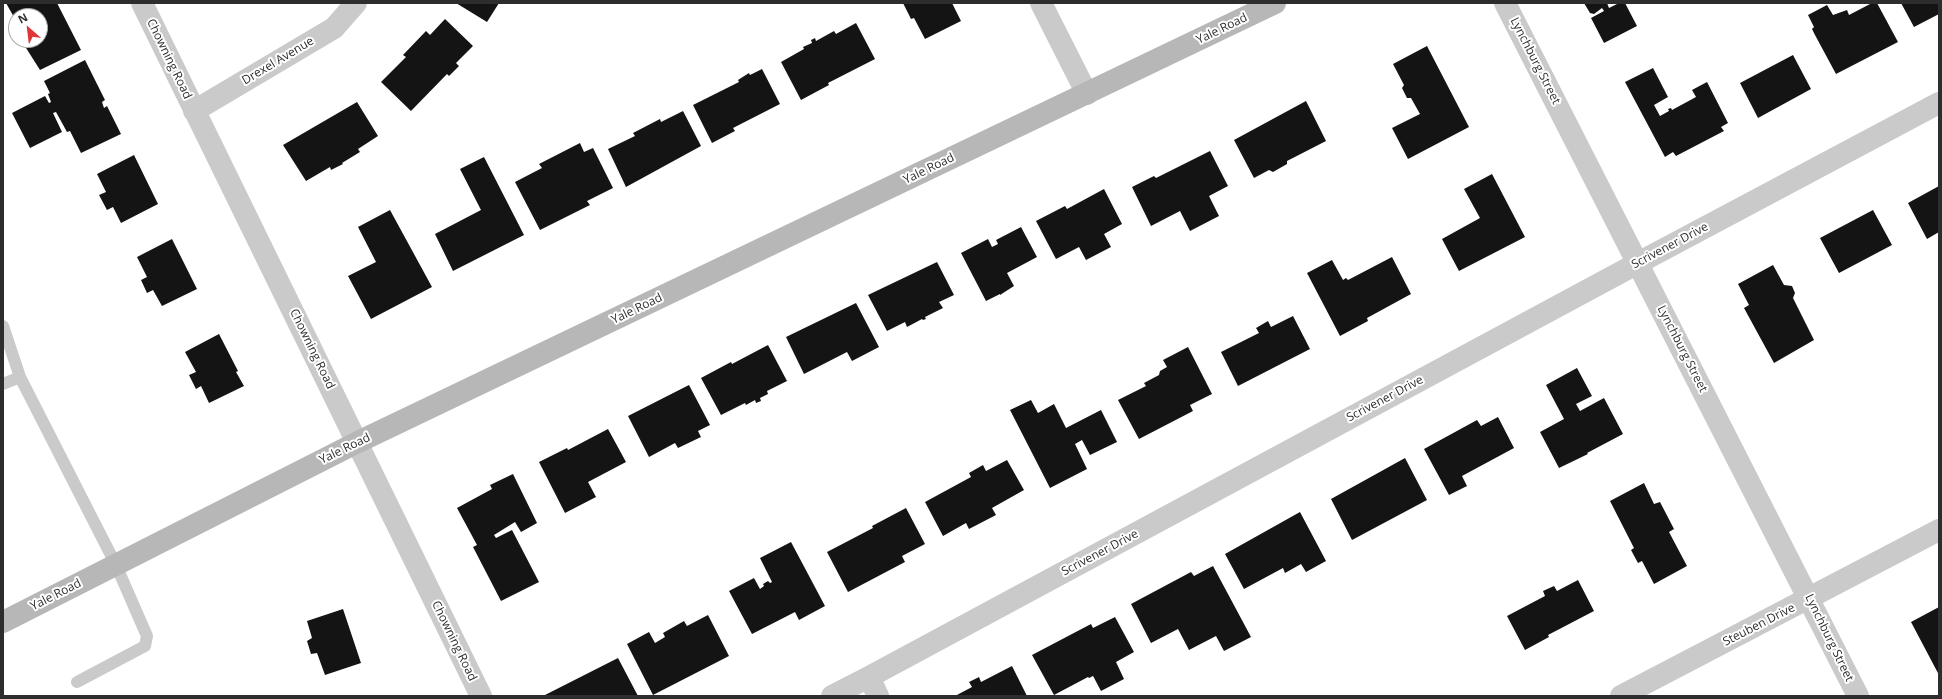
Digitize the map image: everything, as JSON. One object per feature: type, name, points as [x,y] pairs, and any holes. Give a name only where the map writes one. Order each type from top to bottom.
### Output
[{"type":"main road","name":"Yale Road","points":[[3,622],[358,442],[1275,3]]},
{"type":"street","name":"Chowning Road","points":[[142,3],[481,696]]},
{"type":"street","name":"Drexel Avenue","points":[[194,111],[334,28],[356,3]]},
{"type":"street","points":[[1041,3],[1087,94]]},
{"type":"street","name":"Lynchburg Street","points":[[1505,3],[1810,598],[1858,696]]},
{"type":"street","name":"Scrivener Drive","points":[[832,696],[874,687],[1638,263],[1939,103]]},
{"type":"street","name":"Steuben Drive","points":[[1621,696],[1939,530]]},
{"type":"lane","points":[[3,326],[20,377],[116,565],[147,636],[145,646],[77,682]]},
{"type":"lane","points":[[3,384],[20,377]]},
{"type":"building","points":[[6,3],[57,3],[81,50],[40,70],[26,48],[48,48],[48,8],[9,8]]},
{"type":"building","points":[[456,3],[499,3],[487,22]]},
{"type":"building","points":[[903,3],[952,3],[961,21],[925,39],[914,18],[911,19]]},
{"type":"building","points":[[1584,3],[1607,3],[1609,8],[1619,3],[1625,3],[1637,26],[1604,43],[1591,18],[1604,11],[1602,8],[1594,14],[1590,13]]},
{"type":"building","points":[[1872,3],[1877,3],[1898,42],[1836,74],[1812,29],[1814,27],[1808,15],[1827,5],[1833,15],[1847,10],[1849,15]]},
{"type":"building","points":[[1901,3],[1939,3],[1939,14],[1914,27]]},
{"type":"building","points":[[445,19],[473,46],[456,63],[459,66],[449,76],[447,74],[411,111],[381,82],[406,57],[403,55],[426,31],[430,35]]},
{"type":"building","points":[[856,23],[875,59],[828,83],[829,85],[801,100],[781,62],[804,49],[803,47],[812,43],[811,40],[815,38],[816,41],[834,31],[836,34]]},
{"type":"building","points":[[1427,46],[1469,127],[1408,159],[1392,128],[1420,114],[1411,98],[1407,98],[1402,88],[1404,85],[1393,64]]},
{"type":"building","points":[[1793,55],[1811,89],[1758,118],[1740,83]]},
{"type":"building","points":[[85,60],[105,100],[102,102],[104,108],[107,106],[121,134],[81,153],[70,131],[67,132],[56,112],[53,113],[62,132],[30,148],[12,113],[45,96],[49,103],[51,102],[48,94],[50,93],[44,81]]},
{"type":"building","points":[[1653,68],[1668,97],[1654,105],[1660,116],[1669,111],[1668,109],[1671,108],[1672,110],[1696,97],[1692,90],[1707,82],[1728,123],[1721,127],[1724,131],[1676,156],[1673,152],[1665,157],[1625,82]]},
{"type":"building","points":[[762,69],[780,104],[733,128],[735,131],[712,143],[693,105],[739,82],[738,80],[749,73],[750,75]]},
{"type":"building","points":[[1306,101],[1326,141],[1287,161],[1287,164],[1273,172],[1269,170],[1254,178],[1234,140]]},
{"type":"building","points":[[357,102],[378,136],[358,149],[360,152],[342,163],[343,164],[331,170],[330,167],[306,181],[283,145]]},
{"type":"building","points":[[683,111],[701,146],[626,187],[608,149],[635,136],[633,133],[660,119],[661,122]]},
{"type":"building","points":[[580,143],[584,152],[593,148],[613,188],[587,201],[590,205],[540,230],[515,182],[542,168],[539,164]]},
{"type":"building","points":[[1210,151],[1228,186],[1209,196],[1219,216],[1190,231],[1180,211],[1151,226],[1132,187],[1154,176],[1156,178]]},
{"type":"building","points":[[134,155],[158,204],[121,223],[113,207],[107,210],[99,195],[106,192],[97,174]]},
{"type":"building","points":[[484,157],[524,235],[453,271],[435,234],[481,210],[460,169]]},
{"type":"building","points":[[1492,174],[1525,237],[1459,271],[1442,239],[1480,218],[1464,189]]},
{"type":"building","points":[[1939,186],[1939,232],[1927,239],[1908,203]]},
{"type":"building","points":[[1104,189],[1122,224],[1104,234],[1111,247],[1086,260],[1079,247],[1056,259],[1036,221],[1065,206],[1067,209]]},
{"type":"building","points":[[390,210],[432,287],[371,319],[348,276],[376,262],[358,227]]},
{"type":"building","points":[[1873,210],[1892,245],[1839,273],[1820,238]]},
{"type":"building","points":[[1021,227],[1037,257],[1007,273],[1014,286],[1000,295],[986,301],[961,253],[988,239],[992,247],[998,244],[996,240]]},
{"type":"building","points":[[172,239],[197,289],[162,306],[153,290],[147,293],[141,280],[147,277],[137,257]]},
{"type":"building","points":[[1392,257],[1411,294],[1367,318],[1368,321],[1340,336],[1307,273],[1332,260],[1343,280],[1346,278],[1348,280]]},
{"type":"building","points":[[937,262],[954,295],[939,302],[943,308],[925,317],[926,319],[922,319],[907,327],[905,322],[887,331],[868,295]]},
{"type":"building","points":[[1773,265],[1784,285],[1792,286],[1795,293],[1793,298],[1814,340],[1774,363],[1744,308],[1749,305],[1738,284]]},
{"type":"building","points":[[856,303],[879,347],[852,361],[847,352],[804,374],[786,337]]},
{"type":"building","points":[[1293,316],[1310,349],[1238,386],[1221,352],[1259,333],[1256,328],[1268,321],[1271,327]]},
{"type":"building","points":[[219,334],[244,386],[209,403],[201,386],[196,389],[189,375],[196,372],[185,352]]},
{"type":"building","points":[[768,345],[787,381],[767,391],[768,394],[760,398],[761,401],[756,403],[755,400],[746,405],[745,403],[721,415],[701,378]]},
{"type":"building","points":[[1188,347],[1212,394],[1190,405],[1193,411],[1139,439],[1118,400],[1146,386],[1144,383],[1159,375],[1160,371],[1167,367],[1163,360]]},
{"type":"building","points":[[1577,368],[1592,396],[1576,404],[1580,411],[1604,398],[1623,434],[1587,453],[1588,454],[1559,468],[1540,432],[1564,419],[1546,385]]},
{"type":"building","points":[[689,385],[710,425],[698,431],[701,437],[678,448],[675,443],[649,457],[628,416]]},
{"type":"building","points":[[1031,400],[1038,413],[1054,404],[1066,428],[1101,410],[1117,442],[1090,455],[1082,440],[1075,444],[1087,469],[1050,488],[1010,410]]},
{"type":"building","points":[[1498,417],[1514,448],[1462,476],[1467,486],[1449,495],[1424,449],[1477,420],[1481,426]]},
{"type":"building","points":[[608,429],[626,462],[588,482],[596,497],[565,513],[539,462],[567,448],[568,450]]},
{"type":"building","points":[[1405,458],[1427,500],[1352,540],[1331,499]]},
{"type":"building","points":[[1007,460],[1024,490],[992,508],[996,515],[969,529],[966,523],[943,536],[925,502],[971,477],[969,473],[983,465],[986,471]]},
{"type":"building","points":[[513,474],[537,523],[521,532],[515,522],[494,535],[496,538],[512,530],[539,582],[501,601],[473,547],[477,545],[457,508],[492,489],[490,485]]},
{"type":"building","points":[[1644,483],[1654,504],[1660,502],[1674,529],[1669,532],[1687,566],[1654,584],[1642,561],[1638,563],[1631,550],[1634,548],[1610,501]]},
{"type":"building","points":[[906,508],[925,544],[902,556],[905,562],[848,592],[827,552],[873,528],[872,526]]},
{"type":"building","points":[[1300,512],[1326,561],[1306,572],[1301,564],[1285,573],[1283,568],[1244,589],[1225,554]]},
{"type":"building","points":[[791,542],[825,606],[799,620],[795,612],[752,634],[729,591],[754,578],[760,589],[764,586],[763,584],[768,581],[770,583],[772,582],[760,558]]},
{"type":"building","points":[[1213,566],[1251,637],[1224,651],[1216,636],[1189,650],[1178,629],[1151,643],[1131,604],[1191,572],[1194,576]]},
{"type":"building","points":[[1578,580],[1594,611],[1548,635],[1549,637],[1525,650],[1507,616],[1545,596],[1543,591],[1554,586],[1557,591]]},
{"type":"building","points":[[1939,607],[1939,675],[1911,622]]},
{"type":"building","points":[[343,609],[361,663],[325,675],[317,653],[311,654],[307,641],[312,638],[307,621]]},
{"type":"building","points":[[708,615],[729,656],[653,695],[627,644],[649,632],[655,643],[665,637],[663,633],[684,621],[687,626]]},
{"type":"building","points":[[1115,617],[1134,652],[1116,662],[1124,679],[1101,691],[1092,674],[1093,676],[1088,677],[1054,695],[1032,655],[1091,624],[1093,628]]},
{"type":"building","points":[[618,658],[638,696],[543,696]]},
{"type":"building","points":[[1012,666],[1027,696],[955,696],[972,687],[969,682],[979,677],[981,682]]}]
